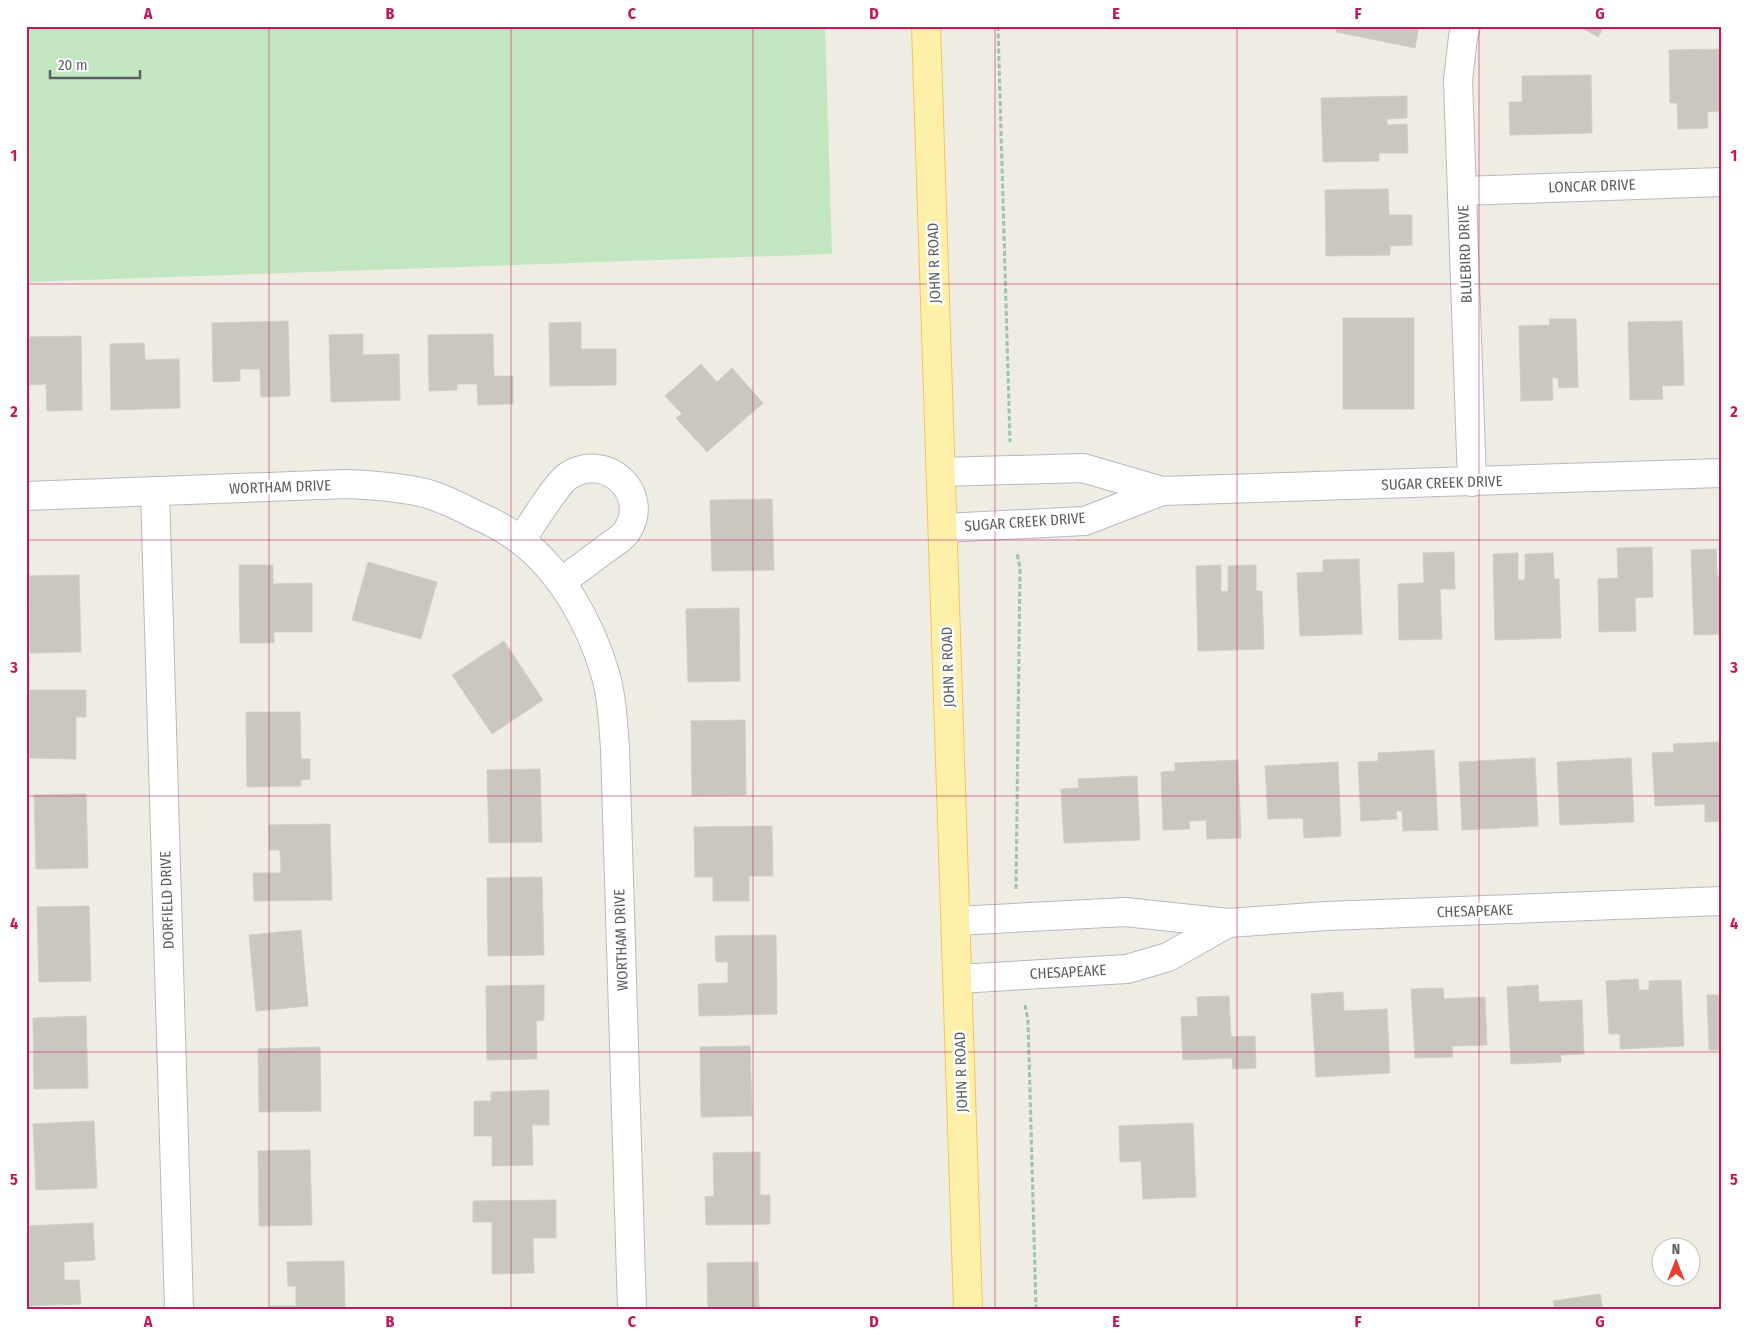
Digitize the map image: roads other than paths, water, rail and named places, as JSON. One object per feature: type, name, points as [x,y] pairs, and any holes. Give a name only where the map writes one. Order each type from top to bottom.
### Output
[{"type":"main road","name":"JOHN R ROAD","points":[[926,26],[968,1309]]},
{"type":"street","name":"BLUEBIRD DRIVE","points":[[1466,26],[1458,80],[1472,482]]},
{"type":"street","name":"LONCAR DRIVE","points":[[1463,191],[1722,182]]},
{"type":"street","points":[[521,540],[566,477],[583,468],[603,469],[619,478],[630,490],[633,508],[633,520],[626,533],[561,582]]},
{"type":"street","name":"SUGAR CREEK DRIVE","points":[[942,472],[1083,468],[1162,491],[1722,473]]},
{"type":"street","name":"WORTHAM DRIVE","points":[[26,496],[346,484],[389,486],[426,494],[496,524],[521,540],[561,582],[586,623],[596,647],[605,674],[612,713],[615,748],[632,1309]]},
{"type":"street","name":"DORFIELD DRIVE","points":[[155,491],[179,1309]]},
{"type":"street","name":"SUGAR CREEK DRIVE","points":[[943,528],[1086,520],[1162,491]]},
{"type":"street","name":"CHESAPEAKE","points":[[956,921],[1125,912],[1228,923],[1336,916],[1722,901]]},
{"type":"street","name":"CHESAPEAKE","points":[[958,979],[1127,969],[1168,957],[1228,923]]}]
